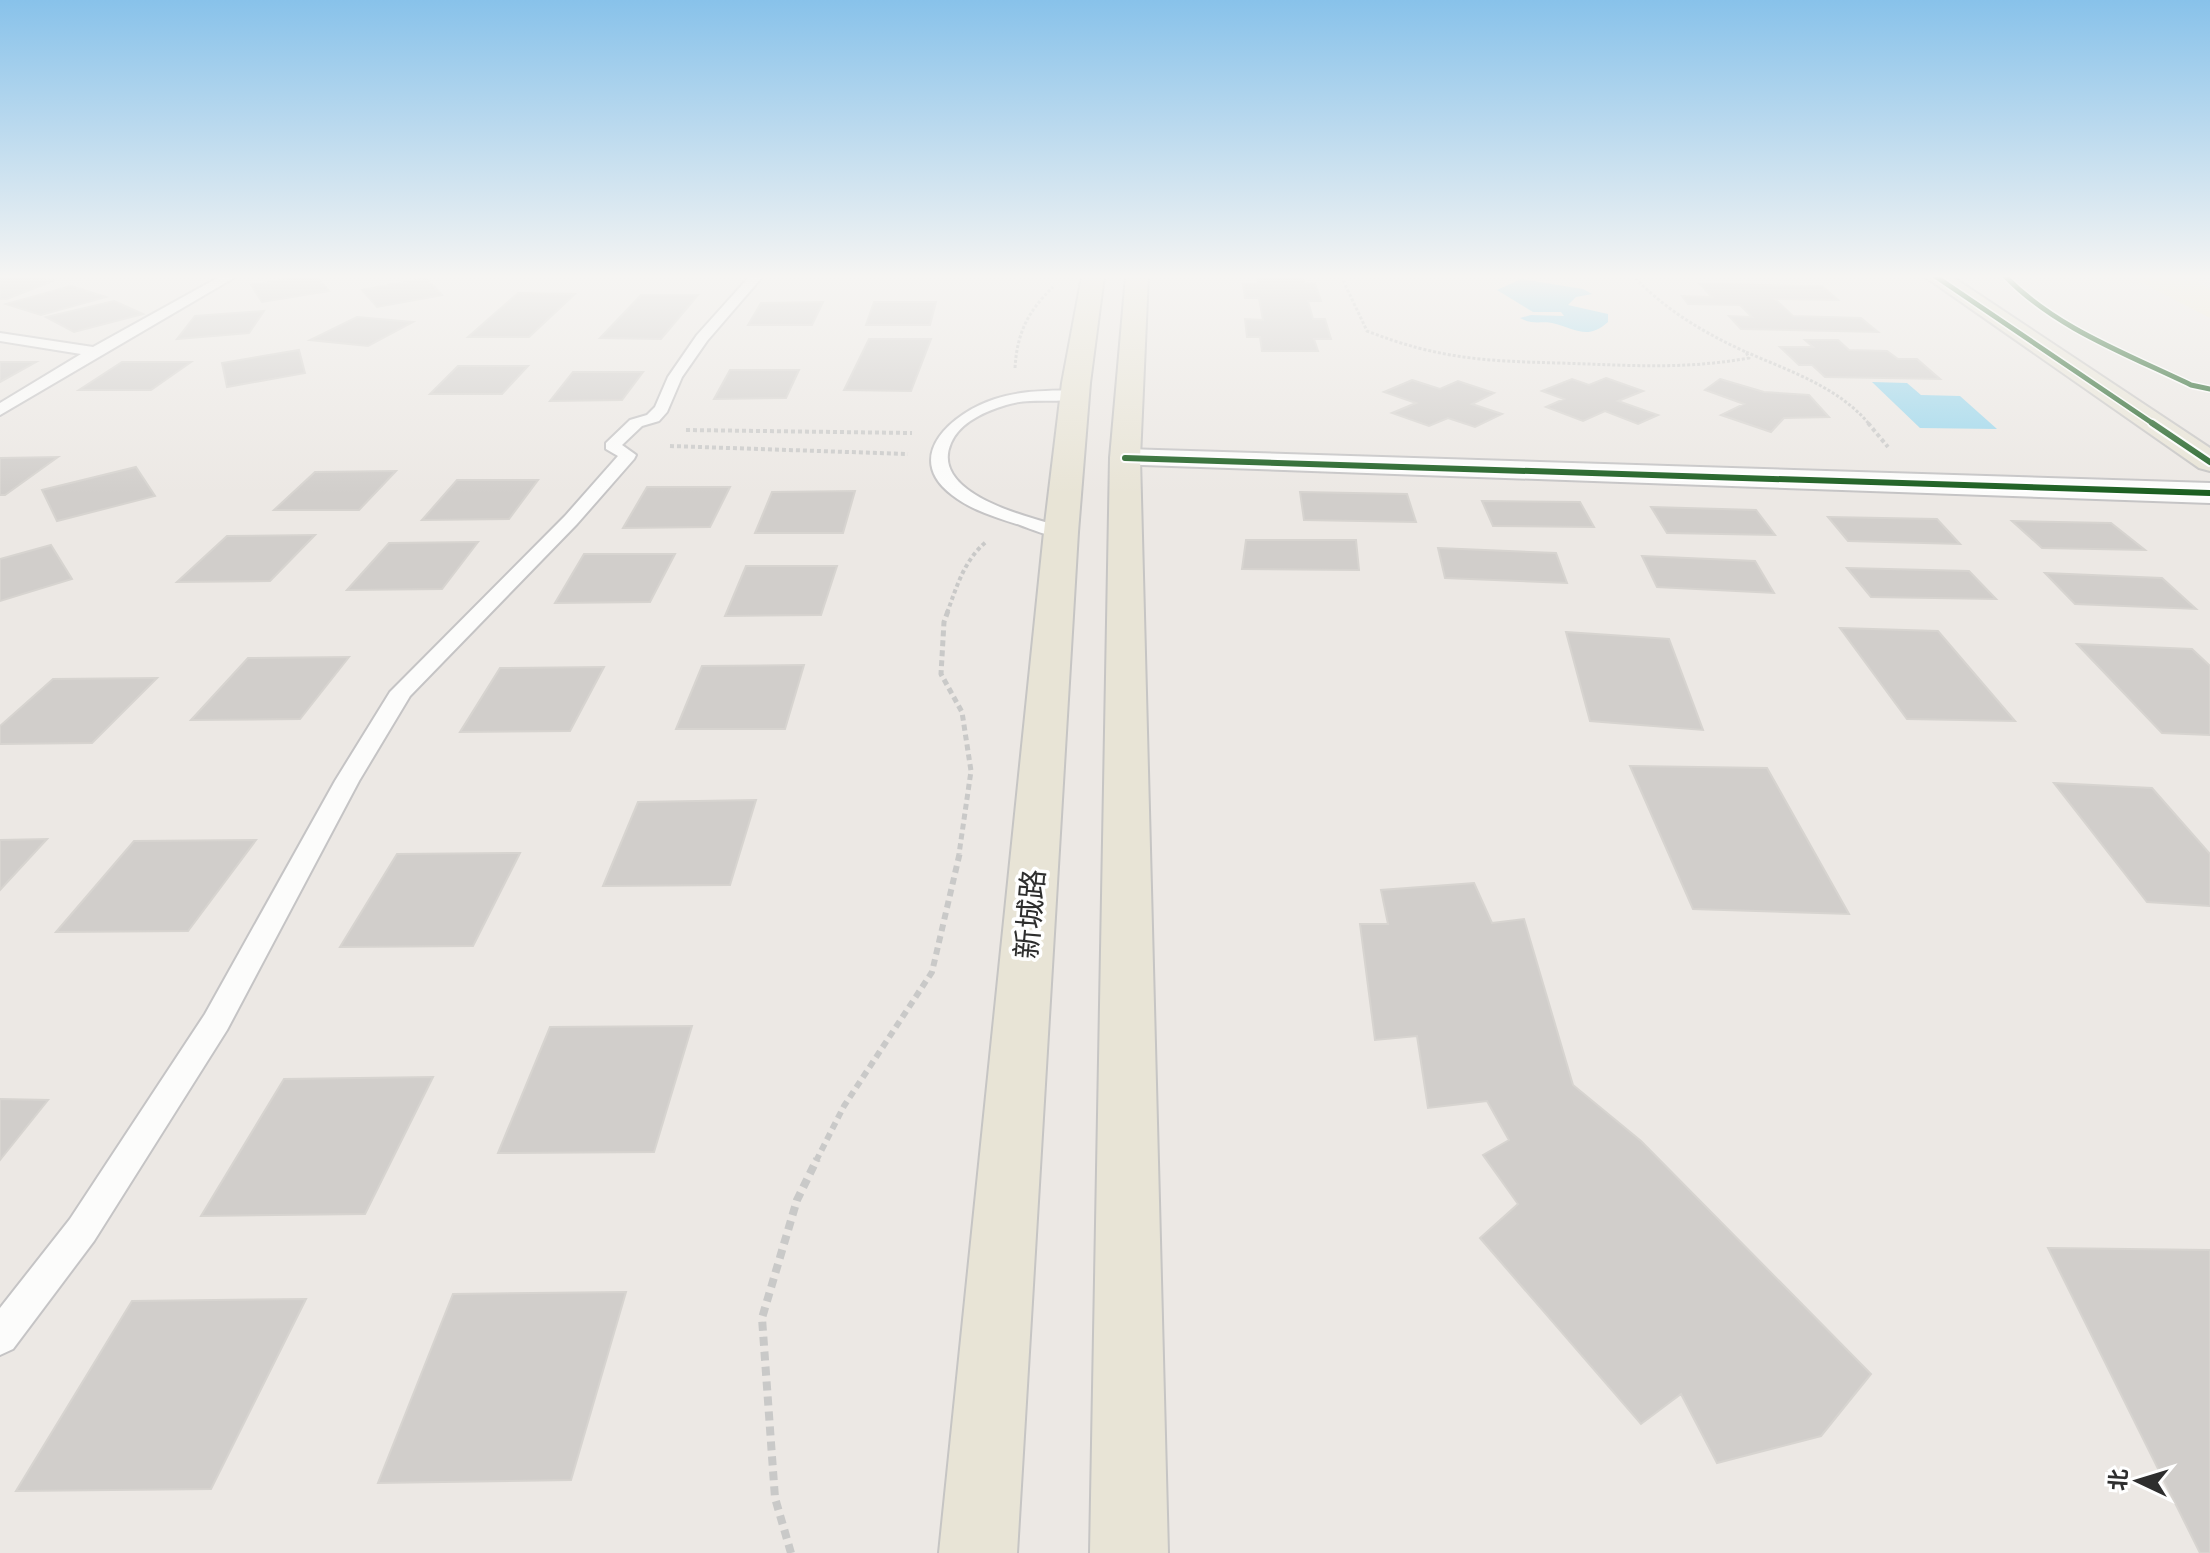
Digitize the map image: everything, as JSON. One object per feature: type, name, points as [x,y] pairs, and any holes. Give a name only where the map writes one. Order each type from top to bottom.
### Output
[{"type":"main road","name":"新城路","points":[[978,1553],[1061,532],[1053,396],[1062,348]]},
{"type":"main road","points":[[1129,1553],[1125,458],[1132,348]]},
{"type":"main road","points":[[2042,348],[2210,462]]},
{"type":"street","points":[[1125,458],[2210,493]]},
{"type":"lane","points":[[74,348],[97,352]]},
{"type":"lane","points":[[0,410],[103,348]]},
{"type":"lane","points":[[0,1337],[82,1230],[216,1022],[347,781],[401,692],[571,520],[628,455],[612,446],[629,429],[662,409],[675,377],[695,348]]},
{"type":"lane","points":[[1053,396],[1018,397],[972,414],[945,433],[938,455],[949,485],[1000,514],[1061,532]]},
{"type":"path","points":[[1015,348],[1015,371],[1053,396]]},
{"type":"path","points":[[1416,348],[1462,359],[1514,364],[1641,368],[1710,365],[1749,358],[1746,352]]},
{"type":"path","points":[[1738,348],[1819,384],[1860,413],[1919,484]]},
{"type":"path","points":[[646,420],[683,421],[685,430],[945,433]]},
{"type":"path","points":[[622,452],[660,452],[671,445],[938,455]]},
{"type":"path","points":[[791,1553],[775,1498],[762,1318],[797,1200],[844,1106],[932,972],[959,856],[971,771],[962,712],[941,674],[944,622],[962,572],[976,550],[1014,518]]},
{"type":"water","points":[[1872,382],[1907,383],[1921,395],[1960,396],[1997,429],[1920,428]]},
{"type":"building","points":[[864,348],[927,348],[911,391],[844,390]]},
{"type":"building","points":[[1262,348],[1317,348],[1318,351],[1262,351]]},
{"type":"building","points":[[1782,348],[1887,351],[1898,359],[1917,359],[1940,379],[1825,377],[1812,365],[1799,365]]},
{"type":"building","points":[[299,350],[305,373],[227,387],[222,363]]},
{"type":"building","points":[[0,362],[36,362],[0,382]]},
{"type":"building","points":[[122,362],[191,362],[151,390],[79,390]]},
{"type":"building","points":[[458,366],[528,366],[502,394],[430,394]]},
{"type":"building","points":[[730,370],[799,370],[786,398],[714,399]]},
{"type":"building","points":[[573,372],[643,372],[622,400],[550,401]]},
{"type":"building","points":[[1606,378],[1643,391],[1618,401],[1658,415],[1638,424],[1605,411],[1583,421],[1546,407],[1564,399],[1542,391],[1572,379],[1589,385]]},
{"type":"building","points":[[1720,379],[1764,392],[1809,395],[1829,417],[1784,418],[1771,432],[1721,415],[1744,404],[1705,390]]},
{"type":"building","points":[[1412,380],[1440,389],[1458,381],[1494,393],[1472,404],[1502,414],[1475,427],[1448,418],[1429,426],[1392,413],[1416,403],[1384,392]]},
{"type":"building","points":[[58,457],[5,495],[0,495],[0,458]]},
{"type":"building","points":[[136,467],[155,496],[57,521],[42,490]]},
{"type":"building","points":[[396,471],[359,510],[274,510],[315,472]]},
{"type":"building","points":[[457,480],[538,480],[509,519],[422,520]]},
{"type":"building","points":[[647,487],[730,487],[710,527],[623,528]]},
{"type":"building","points":[[855,491],[843,533],[755,533],[772,492]]},
{"type":"building","points":[[1300,492],[1407,494],[1416,522],[1304,520]]},
{"type":"building","points":[[1482,501],[1580,502],[1594,527],[1493,526]]},
{"type":"building","points":[[1651,507],[1756,510],[1775,535],[1667,533]]},
{"type":"building","points":[[1828,517],[1937,519],[1960,544],[1848,541]]},
{"type":"building","points":[[2012,521],[2111,523],[2145,550],[2042,548]]},
{"type":"building","points":[[315,535],[270,581],[177,582],[227,536]]},
{"type":"building","points":[[1246,540],[1356,540],[1359,570],[1242,569]]},
{"type":"building","points":[[478,542],[442,589],[347,590],[389,543]]},
{"type":"building","points":[[51,545],[72,579],[0,601],[0,559]]},
{"type":"building","points":[[1438,548],[1556,553],[1567,583],[1445,578]]},
{"type":"building","points":[[584,554],[675,554],[650,602],[555,603]]},
{"type":"building","points":[[1642,556],[1755,561],[1774,593],[1657,587]]},
{"type":"building","points":[[746,566],[837,566],[821,615],[725,616]]},
{"type":"building","points":[[1847,568],[1969,571],[1996,599],[1871,597]]},
{"type":"building","points":[[2045,573],[2162,578],[2196,609],[2075,604]]},
{"type":"building","points":[[1840,628],[1938,631],[2015,721],[1907,719]]},
{"type":"building","points":[[1566,632],[1669,639],[1703,730],[1590,721]]},
{"type":"building","points":[[2077,644],[2192,649],[2210,666],[2210,735],[2162,733]]},
{"type":"building","points":[[349,657],[300,719],[191,720],[248,658]]},
{"type":"building","points":[[804,665],[785,729],[676,729],[702,666]]},
{"type":"building","points":[[604,667],[570,731],[460,732],[500,668]]},
{"type":"building","points":[[157,678],[92,743],[0,744],[0,726],[53,679]]},
{"type":"building","points":[[1630,766],[1767,768],[1849,914],[1693,909]]},
{"type":"building","points":[[2054,783],[2152,788],[2210,854],[2210,906],[2147,902]]},
{"type":"building","points":[[756,800],[730,885],[603,886],[638,802]]},
{"type":"building","points":[[47,839],[0,890],[0,840]]},
{"type":"building","points":[[256,840],[188,931],[56,932],[134,841]]},
{"type":"building","points":[[520,853],[473,946],[340,947],[397,854]]},
{"type":"building","points":[[1474,883],[1492,923],[1524,919],[1573,1085],[1641,1141],[1871,1374],[1821,1436],[1717,1463],[1681,1394],[1641,1424],[1480,1238],[1518,1204],[1483,1155],[1509,1140],[1487,1101],[1428,1108],[1417,1036],[1375,1040],[1360,924],[1388,924],[1381,890]]},
{"type":"building","points":[[692,1026],[654,1152],[498,1153],[550,1027]]},
{"type":"building","points":[[433,1077],[365,1214],[201,1216],[284,1079]]},
{"type":"building","points":[[0,1099],[48,1100],[0,1160]]},
{"type":"building","points":[[2048,1248],[2210,1250],[2210,1553],[2200,1553]]},
{"type":"building","points":[[626,1292],[571,1480],[378,1483],[453,1294]]},
{"type":"building","points":[[306,1299],[211,1489],[16,1491],[132,1301]]},
{"type":"cycle path","points":[[2042,348],[2210,462]]},
{"type":"cycle path","points":[[2116,348],[2191,385],[2210,389]]},
{"type":"cycle path","points":[[1125,458],[2210,493]]}]
